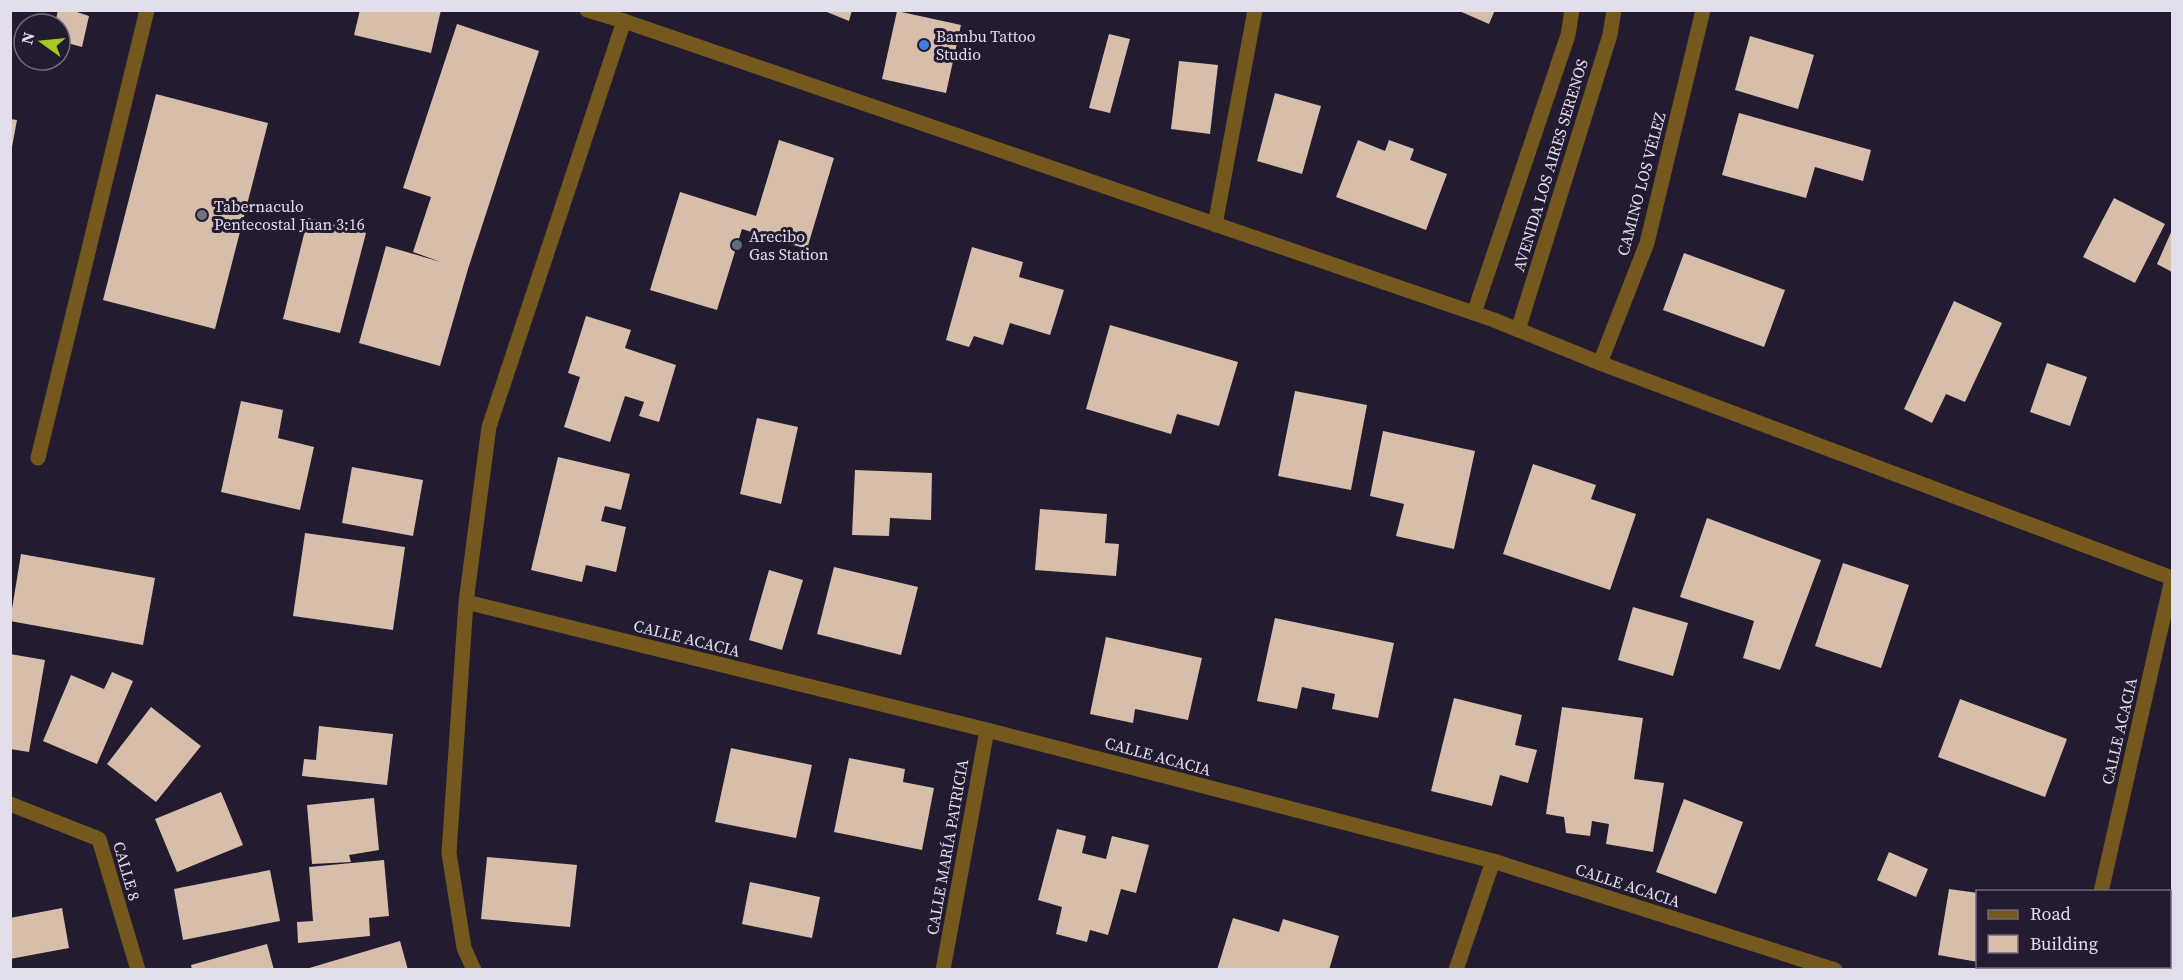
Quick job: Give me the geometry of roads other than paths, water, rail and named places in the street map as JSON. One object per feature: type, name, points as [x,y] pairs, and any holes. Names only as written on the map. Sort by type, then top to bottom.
[{"type":"street","points":[[38,458],[147,10]]},
{"type":"street","points":[[587,10],[1474,313],[1600,363],[2172,579]]},
{"type":"street","points":[[1215,225],[1255,10]]},
{"type":"street","name":"AVENIDA LOS AIRES SERENOS","points":[[1474,313],[1568,35],[1572,10]]},
{"type":"street","name":"AVENIDA LOS AIRES SERENOS","points":[[1518,330],[1610,35],[1614,10]]},
{"type":"street","name":"CAMINO LOS VÉLEZ","points":[[1600,363],[1647,243],[1703,10]]},
{"type":"street","points":[[474,969],[464,948],[449,853],[466,602],[489,427],[624,21]]},
{"type":"street","name":"CALLE ACACIA","points":[[2101,890],[2172,579]]},
{"type":"street","name":"CALLE ACACIA","points":[[466,602],[987,730],[1493,861],[1835,969]]},
{"type":"street","name":"CALLE MARÍA PATRICIA","points":[[943,969],[987,730]]},
{"type":"street","name":"CALLE 8","points":[[10,804],[99,839],[138,969]]},
{"type":"street","points":[[1456,969],[1493,861]]},
{"type":"place","name":"Bambu Tattoo Studio","points":[[924,45]]},
{"type":"place","name":"Tabernaculo Pentecostal Juan 3:16","points":[[202,215]]},
{"type":"place","name":"Arecibo Gas Station","points":[[737,245]]}]
